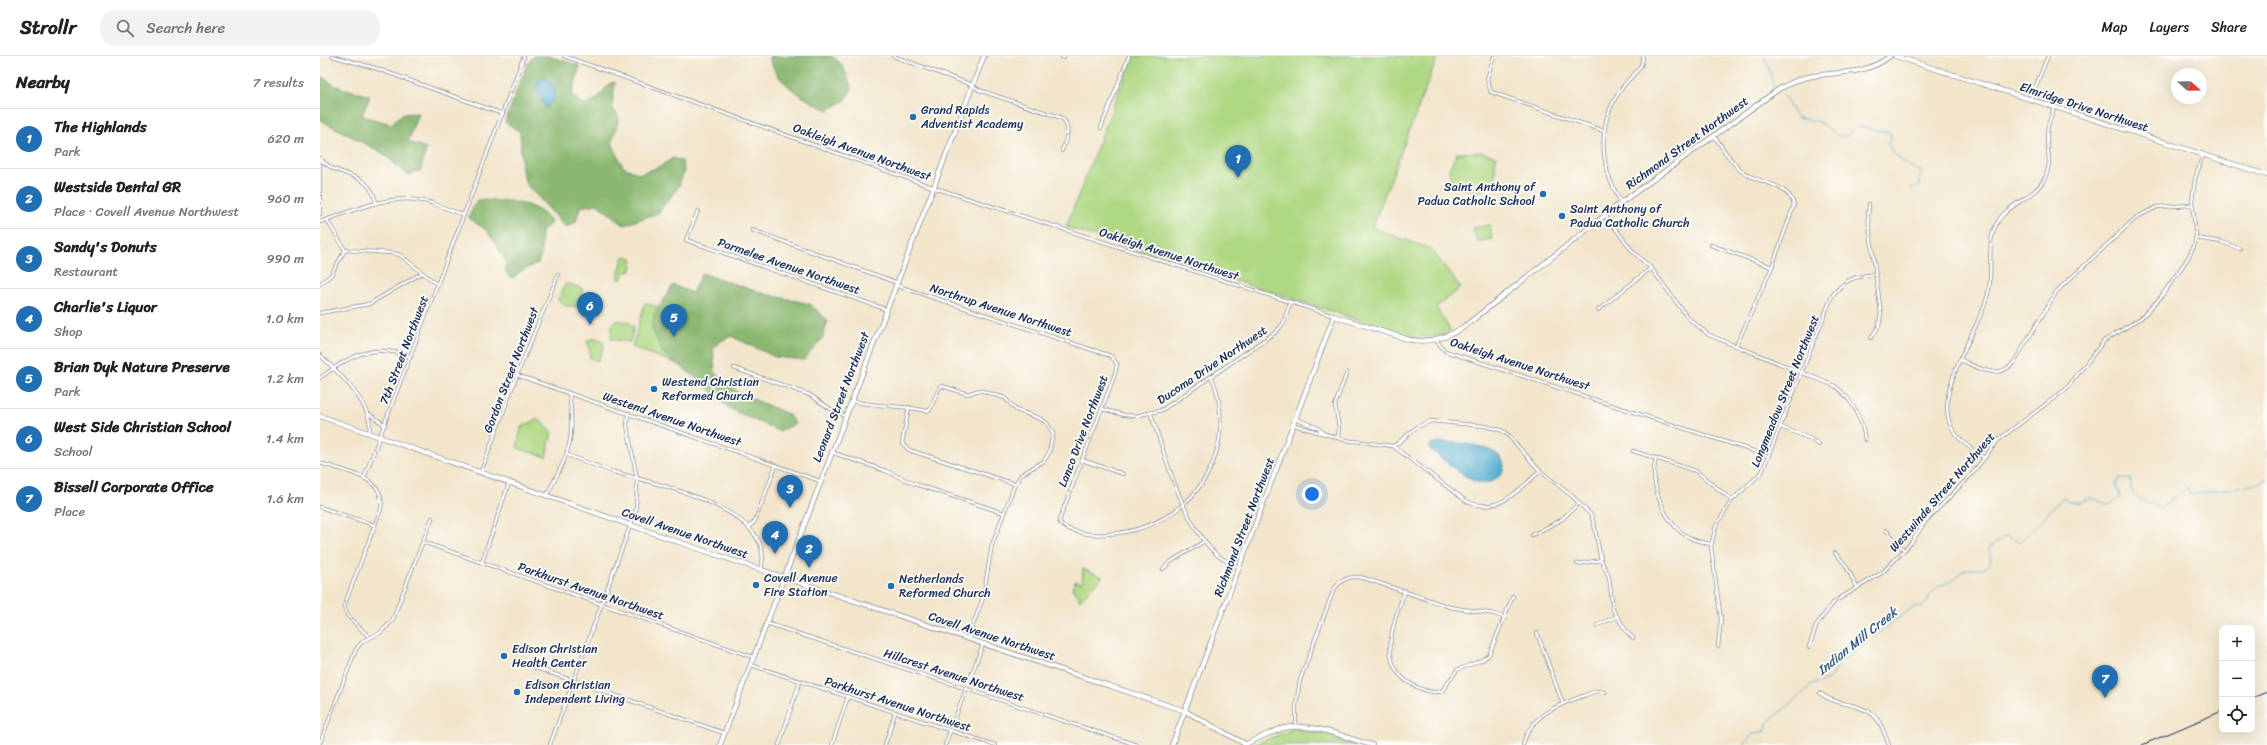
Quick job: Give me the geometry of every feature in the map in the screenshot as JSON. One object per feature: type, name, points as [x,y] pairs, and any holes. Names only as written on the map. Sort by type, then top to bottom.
[{"type":"street","points":[[332,56],[375,68],[503,114]]},
{"type":"street","name":"7th Street Northwest","points":[[364,478],[524,56]]},
{"type":"street","name":"Oakleigh Avenue Northwest","points":[[564,56],[932,187],[1410,340],[1436,340],[1445,351],[1769,456]]},
{"type":"street","points":[[893,56],[972,84],[979,90],[1062,118],[1066,123],[1068,130],[1062,151]]},
{"type":"street","name":"Leonard Street Northwest","points":[[720,745],[850,400],[984,56]]},
{"type":"street","points":[[1101,128],[1129,56]]},
{"type":"street","points":[[1494,56],[1486,80],[1491,92],[1604,131]]},
{"type":"street","points":[[1622,202],[1607,173],[1603,152],[1604,131],[1606,118],[1617,95],[1638,70],[1642,64],[1644,56]]},
{"type":"street","name":"Richmond Street Northwest","points":[[1436,340],[1447,337],[1465,326],[1622,202],[1792,82],[1813,76],[1861,71],[1876,66],[1890,56]]},
{"type":"street","name":"Elmridge Drive Northwest","points":[[1895,56],[2267,175]]},
{"type":"street","points":[[2030,100],[2048,56]]},
{"type":"street","points":[[1984,458],[1959,438],[1951,426],[1947,414],[1949,388],[1988,295],[1992,273],[1990,248],[1993,230],[2006,211],[2040,186],[2049,169],[2050,158],[2047,133],[2054,108]]},
{"type":"street","points":[[1714,136],[1742,172],[1781,188],[1792,199],[1792,213],[1772,267],[1736,346]]},
{"type":"street","name":"Westwinde Street Northwest","points":[[1809,647],[1816,627],[1826,610],[1839,598],[1878,576],[1904,550],[1925,522],[1972,474],[1998,440],[2068,387],[2104,341],[2141,318],[2155,305],[2188,258],[2196,238],[2192,205],[2195,179],[2203,155]]},
{"type":"street","points":[[320,159],[333,168],[360,179],[374,193],[376,202]]},
{"type":"street","points":[[320,159],[320,214]]},
{"type":"street","points":[[320,222],[376,202],[393,200],[431,203],[464,215]]},
{"type":"street","points":[[1869,204],[1868,217],[1881,316],[1876,332],[1871,338]]},
{"type":"street","points":[[1961,360],[1992,372],[2008,368],[2014,362],[2057,291],[2137,217],[2157,207],[2192,205]]},
{"type":"street","name":"Parmelee Avenue Northwest","points":[[698,211],[686,240],[885,309]]},
{"type":"street","points":[[1605,216],[1634,253],[1651,268],[1688,318],[1709,335],[1828,382],[1843,393],[1851,402],[1858,417],[1865,440]]},
{"type":"street","points":[[327,220],[345,250]]},
{"type":"street","name":"Northrup Avenue Northwest","points":[[752,230],[895,284],[1102,352]]},
{"type":"street","points":[[2196,238],[2222,242],[2240,249]]},
{"type":"street","points":[[1711,245],[1772,267]]},
{"type":"street","points":[[345,250],[392,253],[400,255],[438,285]]},
{"type":"street","points":[[320,284],[331,275],[345,250]]},
{"type":"street","points":[[1598,310],[1651,268]]},
{"type":"street","points":[[320,313],[369,304],[422,273]]},
{"type":"street","name":"Longmeadow Street Northwest","points":[[1718,646],[1721,620],[1711,544],[1718,522],[1732,500],[1760,476],[1781,427],[1832,296],[1840,286],[1856,277],[1876,274]]},
{"type":"street","name":"Gordon Street Northwest","points":[[481,473],[517,375],[558,275]]},
{"type":"street","name":"Ducoma Drive Northwest","points":[[1102,409],[1124,415],[1151,414],[1172,405],[1276,332],[1283,324],[1290,302]]},
{"type":"street","name":"Richmond Street Northwest","points":[[1172,745],[1334,316]]},
{"type":"street","points":[[320,378],[349,358],[372,351],[392,351],[411,357]]},
{"type":"street","name":"Lanco Drive Northwest","points":[[1102,352],[1112,356],[1117,369],[1066,500],[1059,521],[1061,525],[1089,535],[1117,533],[1146,526],[1164,518],[1183,506]]},
{"type":"street","points":[[320,354],[350,387],[368,414],[371,425],[368,433]]},
{"type":"street","points":[[734,368],[810,395],[829,408],[845,416]]},
{"type":"street","points":[[1338,438],[1339,427],[1335,405],[1347,372]]},
{"type":"street","name":"Westend Avenue Northwest","points":[[517,375],[820,481]]},
{"type":"street","points":[[1183,506],[1199,488],[1209,471],[1221,436],[1220,406],[1212,377]]},
{"type":"street","points":[[850,400],[870,405],[909,407],[927,411],[930,410],[939,388],[942,386],[968,394],[979,390],[1005,398],[1016,410],[1039,418],[1047,423],[1053,433],[1049,453],[1044,461],[1022,474],[1015,484],[989,554],[983,598],[968,639]]},
{"type":"street","points":[[547,496],[568,455],[573,430],[569,393]]},
{"type":"street","points":[[909,407],[902,443],[909,450],[1015,484]]},
{"type":"street","points":[[550,745],[631,526],[638,498],[637,478],[627,425],[628,413]]},
{"type":"street","points":[[368,414],[385,424]]},
{"type":"street","points":[[1151,414],[1183,506],[1205,541],[1217,555],[1240,568]]},
{"type":"street","name":"Covell Avenue Northwest","points":[[320,416],[631,526],[1185,711],[1244,745]]},
{"type":"street","points":[[1296,419],[1318,428],[1324,433]]},
{"type":"street","points":[[1393,446],[1417,427],[1431,421],[1485,426],[1501,430],[1508,435],[1540,471],[1579,503],[1591,515],[1601,560],[1609,577],[1612,605],[1616,617],[1633,638]]},
{"type":"street","points":[[1294,425],[1316,433],[1324,433],[1338,438],[1393,446],[1466,501],[1475,505],[1488,506],[1502,503],[1514,495],[1540,471]]},
{"type":"street","points":[[1781,427],[1811,439],[1819,445]]},
{"type":"street","points":[[1633,451],[1702,474],[1732,500]]},
{"type":"street","points":[[831,452],[886,471],[915,484],[1004,514]]},
{"type":"street","points":[[568,455],[693,496],[725,511],[749,527],[758,540],[763,551],[761,570]]},
{"type":"street","points":[[1656,458],[1654,480],[1669,518],[1686,536],[1711,544]]},
{"type":"street","points":[[1082,460],[1123,474]]},
{"type":"street","points":[[320,463],[364,478],[374,484],[381,496],[381,509],[344,606],[347,615],[369,638]]},
{"type":"street","points":[[749,527],[755,522],[776,465]]},
{"type":"street","points":[[482,562],[509,483]]},
{"type":"street","points":[[1532,535],[1561,520],[1579,503]]},
{"type":"street","points":[[320,507],[374,526]]},
{"type":"street","points":[[320,743],[359,644],[380,633],[392,621],[432,518]]},
{"type":"street","points":[[1886,530],[1904,550]]},
{"type":"street","points":[[1163,569],[1170,562],[1205,541]]},
{"type":"street","name":"Parkhurst Avenue Northwest","points":[[423,542],[753,657]]},
{"type":"street","points":[[1835,553],[1845,564],[1857,587]]},
{"type":"street","points":[[1577,564],[1601,560]]},
{"type":"street","points":[[1296,726],[1296,705],[1300,680],[1329,600],[1338,584],[1349,577],[1356,576],[1404,590],[1450,607],[1505,618]]},
{"type":"street","points":[[1404,590],[1390,635],[1391,658],[1407,682],[1430,692],[1442,691],[1457,670],[1482,660],[1489,655],[1513,596]]},
{"type":"street","points":[[1597,625],[1616,617]]},
{"type":"street","name":"Hillcrest Avenue Northwest","points":[[766,623],[1137,745]]},
{"type":"street","points":[[1537,633],[1563,704]]},
{"type":"street","points":[[945,745],[952,730],[983,644]]},
{"type":"street","points":[[516,661],[724,733]]},
{"type":"street","name":"Parkhurst Avenue Northwest","points":[[750,664],[995,745]]},
{"type":"street","points":[[779,745],[800,681]]},
{"type":"street","points":[[1523,745],[1534,721],[1541,715],[1563,704],[1597,691],[1605,692]]},
{"type":"street","points":[[1820,693],[1832,700],[1862,707],[1871,712],[1882,726],[1889,745]]},
{"type":"street","points":[[832,745],[848,696]]},
{"type":"street","points":[[884,745],[895,712]]},
{"type":"street","points":[[1244,745],[1274,731],[1296,726],[1314,729],[1372,745]]},
{"type":"green space","points":[[534,56],[548,56],[580,66],[572,95],[582,104],[596,100],[610,83],[615,82],[612,107],[619,118],[612,143],[623,167],[640,174],[661,166],[673,158],[682,161],[684,171],[679,186],[658,213],[624,225],[597,204],[580,207],[576,222],[566,227],[526,184],[522,170],[520,132],[505,122],[527,65]]},
{"type":"green space","points":[[769,56],[832,56],[843,66],[852,88],[846,100],[828,110],[800,95],[784,82],[772,66]]},
{"type":"green space","points":[[1133,56],[1438,56],[1372,228],[1431,249],[1461,288],[1436,307],[1450,330],[1444,335],[1415,338],[1066,227]]},
{"type":"green space","points":[[320,76],[336,86],[370,96],[362,116],[391,124],[402,114],[418,113],[408,142],[426,148],[421,170],[408,175],[381,152],[320,120]]},
{"type":"green space","points":[[1482,152],[1496,156],[1494,185],[1479,192],[1452,187],[1449,169],[1457,153]]},
{"type":"green space","points":[[478,200],[508,201],[527,205],[544,214],[552,222],[542,231],[541,255],[538,263],[519,272],[513,278],[509,277],[506,272],[506,261],[492,238],[486,230],[469,218],[473,207]]},
{"type":"green space","points":[[1490,225],[1492,239],[1477,242],[1473,228]]},
{"type":"green space","points":[[627,256],[633,259],[631,271],[623,273],[622,279],[617,279],[623,258]]},
{"type":"green space","points":[[702,273],[765,294],[810,304],[828,321],[822,339],[804,360],[775,357],[731,336],[721,341],[713,348],[715,373],[739,393],[788,414],[795,424],[779,431],[730,409],[699,380],[663,353],[652,328],[654,315],[673,285],[692,293]]},
{"type":"green space","points":[[566,283],[582,288],[583,296],[577,306],[565,306],[558,300]]},
{"type":"green space","points":[[645,303],[716,326],[699,372],[632,347]]},
{"type":"green space","points":[[616,320],[629,322],[634,327],[630,342],[611,339],[612,326]]},
{"type":"green space","points":[[593,338],[603,342],[604,346],[598,361],[589,357],[590,352],[587,341]]},
{"type":"green space","points":[[538,419],[552,432],[546,457],[517,448],[521,427]]},
{"type":"green space","points":[[1083,569],[1103,577],[1080,600],[1078,598],[1080,597],[1072,589],[1075,581],[1082,583]]},
{"type":"green space","points":[[1293,729],[1325,734],[1358,745],[1253,745]]},
{"type":"water","points":[[547,78],[555,89],[554,99],[546,108],[536,87],[539,79]]},
{"type":"water","points":[[1448,442],[1467,444],[1493,451],[1502,460],[1504,465],[1501,475],[1486,483],[1474,481],[1448,464],[1431,450],[1429,447],[1432,443]]},
{"type":"waterway","points":[[1764,56],[1774,87]]},
{"type":"waterway","points":[[1783,94],[1797,118],[1819,122],[1839,136],[1847,136],[1856,126],[1891,133],[1888,143],[1892,151],[1906,164],[1920,170],[1922,174],[1919,178],[1919,187],[1911,187],[1912,190]]},
{"type":"waterway","name":"Indian Mill Creek","points":[[1744,745],[1753,734],[1765,731],[1768,722],[1806,691],[1811,684],[1825,681],[1833,675],[1839,664],[1884,629],[1915,606],[1922,607],[1928,602],[1932,593],[1938,587],[1955,579],[1964,570],[1982,569],[1988,567],[1991,560],[1989,548],[2005,536],[2021,542],[2063,497],[2073,502],[2084,501],[2091,498],[2110,505],[2120,497],[2116,484],[2120,478],[2131,479],[2132,491],[2135,496],[2161,508],[2188,487],[2191,495],[2258,484],[2267,478]]},
{"type":"railway","points":[[2254,697],[2267,692]]},
{"type":"railway","points":[[2142,745],[2219,712]]},
{"type":"place","name":"Grand Rapids Adventist Academy","points":[[913,117]]},
{"type":"place","name":"The Highlands","points":[[1238,178]]},
{"type":"place","name":"Saint Anthony of Padua Catholic School","points":[[1543,194]]},
{"type":"place","name":"Saint Anthony of Padua Catholic Church","points":[[1562,216]]},
{"type":"place","name":"West Side Christian School","points":[[590,325]]},
{"type":"place","name":"Brian Dyk Nature Preserve","points":[[674,337]]},
{"type":"place","name":"Westend Christian Reformed Church","points":[[654,389]]},
{"type":"place","name":"Sandy's Donuts","points":[[790,508]]},
{"type":"place","name":"Charlie's Liquor","points":[[775,554]]},
{"type":"place","name":"Westside Dental GR","points":[[809,568]]},
{"type":"place","name":"Covell Avenue Fire Station","points":[[756,585]]},
{"type":"place","name":"Netherlands Reformed Church","points":[[891,586]]},
{"type":"place","name":"Edison Christian Health Center","points":[[504,656]]},
{"type":"place","name":"Edison Christian Independent Living","points":[[517,692]]},
{"type":"place","name":"Bissell Corporate Office","points":[[2105,698]]}]
